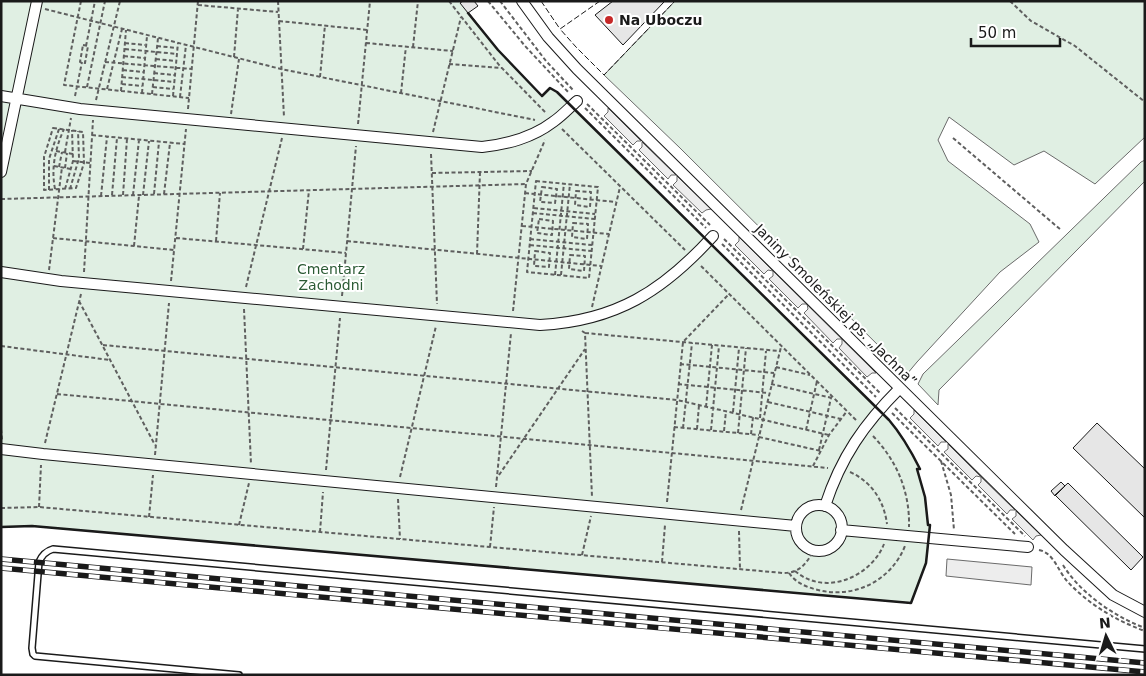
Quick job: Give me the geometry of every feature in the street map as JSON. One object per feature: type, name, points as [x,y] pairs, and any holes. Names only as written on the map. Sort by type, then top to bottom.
[{"type":"street","name":"Janiny Smoleńskiej ps. „Jachna”","points":[[522,1],[548,37],[578,70],[1092,577],[1112,595],[1145,612]]},
{"type":"street","points":[[1,172],[36,4]]},
{"type":"street","points":[[1,96],[51,106],[482,147],[500,145],[524,138],[553,122],[582,102]]},
{"type":"street","points":[[1,272],[84,283],[531,325],[589,319],[644,296],[666,282],[693,258],[715,233]]},
{"type":"street","points":[[825,506],[839,469],[864,428],[900,388]]},
{"type":"street","points":[[1,449],[796,526]]},
{"type":"street","points":[[815,506],[825,506],[837,515],[841,530],[838,540],[833,545],[824,550],[814,550],[801,543],[797,535],[796,526],[799,517],[806,510],[815,506]]},
{"type":"street","points":[[841,530],[1028,547]]},
{"type":"lane","points":[[239,675],[35,656],[32,648],[39,562],[42,555],[48,550],[53,549],[1145,650]]},
{"type":"path","points":[[81,1],[64,85],[189,98]]},
{"type":"path","points":[[86,46],[83,45],[80,62],[85,63],[88,46],[86,46],[95,1]]},
{"type":"path","points":[[87,87],[105,1]]},
{"type":"path","points":[[39,507],[42,454],[84,283],[93,110],[120,1]]},
{"type":"path","points":[[239,525],[251,474],[244,298],[284,129],[278,1]]},
{"type":"path","points":[[320,532],[370,1]]},
{"type":"path","points":[[413,47],[418,1]]},
{"type":"path","points":[[449,1],[503,68],[553,122],[883,447],[898,471],[908,502],[908,536],[900,558],[888,572],[875,582],[859,590],[839,593],[814,589],[799,584],[789,573]]},
{"type":"path","points":[[488,1],[524,46],[886,402],[1026,536]]},
{"type":"path","points":[[500,1],[546,61],[573,90]]},
{"type":"path","points":[[1010,1],[1031,20],[1075,46],[1145,102]]},
{"type":"path","points":[[149,517],[198,3],[279,12]]},
{"type":"path","points":[[36,4],[78,18],[281,69],[553,122]]},
{"type":"path","points":[[234,57],[238,8]]},
{"type":"path","points":[[400,539],[398,488],[438,317],[431,143],[461,16]]},
{"type":"path","points":[[279,21],[368,30]]},
{"type":"path","points":[[320,77],[325,25]]},
{"type":"path","points":[[107,90],[122,29]]},
{"type":"path","points":[[121,91],[126,30]]},
{"type":"path","points":[[142,93],[147,35]]},
{"type":"path","points":[[152,94],[158,38]]},
{"type":"path","points":[[366,42],[453,51]]},
{"type":"path","points":[[125,43],[146,45]]},
{"type":"path","points":[[173,96],[178,43]]},
{"type":"path","points":[[180,97],[186,45]]},
{"type":"path","points":[[157,46],[178,48]]},
{"type":"path","points":[[401,93],[406,46]]},
{"type":"path","points":[[125,49],[177,54]]},
{"type":"path","points":[[124,56],[145,58]]},
{"type":"path","points":[[230,123],[239,58]]},
{"type":"path","points":[[156,59],[176,61]]},
{"type":"path","points":[[105,62],[192,70]]},
{"type":"path","points":[[450,64],[503,68]]},
{"type":"path","points":[[123,70],[144,72]]},
{"type":"path","points":[[154,73],[175,75]]},
{"type":"path","points":[[122,77],[174,82]]},
{"type":"path","points":[[122,84],[142,86]]},
{"type":"path","points":[[153,87],[174,89]]},
{"type":"path","points":[[582,102],[886,402],[940,460],[1015,534]]},
{"type":"path","points":[[53,128],[59,128],[83,132],[84,162],[76,188],[44,190],[44,157],[53,128]]},
{"type":"path","points":[[49,190],[49,158],[59,128]]},
{"type":"path","points":[[55,189],[54,159],[64,129]]},
{"type":"path","points":[[65,189],[72,169],[74,154],[72,130]]},
{"type":"path","points":[[70,189],[78,162],[78,131]]},
{"type":"path","points":[[92,135],[184,144]]},
{"type":"path","points":[[101,196],[107,137]]},
{"type":"path","points":[[112,196],[117,138]]},
{"type":"path","points":[[953,138],[1061,230]]},
{"type":"path","points":[[123,195],[127,139]]},
{"type":"path","points":[[133,195],[139,140]]},
{"type":"path","points":[[143,195],[149,141]]},
{"type":"path","points":[[154,195],[160,142]]},
{"type":"path","points":[[164,194],[170,143]]},
{"type":"path","points":[[56,151],[74,154]]},
{"type":"path","points":[[48,279],[62,167],[62,152]]},
{"type":"path","points":[[62,167],[67,153]]},
{"type":"path","points":[[44,157],[54,159]]},
{"type":"path","points":[[73,161],[90,163]]},
{"type":"path","points":[[54,166],[72,169]]},
{"type":"path","points":[[432,174],[532,170]]},
{"type":"path","points":[[477,254],[480,172]]},
{"type":"path","points":[[536,181],[570,184],[598,187],[589,278],[527,272],[536,181]]},
{"type":"path","points":[[1,199],[526,184]]},
{"type":"path","points":[[555,274],[564,184]]},
{"type":"path","points":[[562,275],[570,184]]},
{"type":"path","points":[[589,319],[620,186]]},
{"type":"path","points":[[542,187],[557,189],[556,196],[555,203],[540,202],[542,187]]},
{"type":"path","points":[[303,249],[309,190]]},
{"type":"path","points":[[576,191],[591,192],[590,200],[590,207],[575,205],[576,191]]},
{"type":"path","points":[[216,241],[220,193]]},
{"type":"path","points":[[525,193],[616,202]]},
{"type":"path","points":[[134,246],[139,195]]},
{"type":"path","points":[[534,208],[595,214]]},
{"type":"path","points":[[533,213],[595,219]]},
{"type":"path","points":[[539,219],[554,220],[553,228],[552,235],[537,233],[539,219]]},
{"type":"path","points":[[573,222],[588,224],[587,232],[587,239],[572,237],[573,222]]},
{"type":"path","points":[[522,226],[609,234]]},
{"type":"path","points":[[53,238],[174,250]]},
{"type":"path","points":[[176,238],[346,253]]},
{"type":"path","points":[[530,239],[592,245]]},
{"type":"path","points":[[347,241],[602,266]]},
{"type":"path","points":[[530,245],[592,251]]},
{"type":"path","points":[[535,251],[550,253],[549,260],[549,267],[534,266],[535,251]]},
{"type":"path","points":[[570,255],[585,256],[584,264],[584,271],[569,269],[570,255]]},
{"type":"path","points":[[662,562],[682,342],[729,294]]},
{"type":"path","points":[[79,301],[156,446]]},
{"type":"path","points":[[572,322],[576,328],[585,333],[779,352]]},
{"type":"path","points":[[582,555],[593,506],[585,333]]},
{"type":"path","points":[[683,428],[692,343]]},
{"type":"path","points":[[102,345],[677,400],[829,435]]},
{"type":"path","points":[[706,407],[712,345]]},
{"type":"path","points":[[761,419],[781,345]]},
{"type":"path","points":[[1,346],[110,360]]},
{"type":"path","points":[[710,430],[719,346]]},
{"type":"path","points":[[497,477],[586,348]]},
{"type":"path","points":[[733,412],[739,348]]},
{"type":"path","points":[[738,433],[746,348]]},
{"type":"path","points":[[740,569],[738,520],[759,436],[766,350]]},
{"type":"path","points":[[680,364],[774,373]]},
{"type":"path","points":[[776,367],[812,376]]},
{"type":"path","points":[[806,430],[817,381]]},
{"type":"path","points":[[678,384],[769,393]]},
{"type":"path","points":[[771,384],[834,398]]},
{"type":"path","points":[[57,394],[813,466],[839,469],[866,481],[874,489],[885,513],[887,534],[881,550],[872,564],[862,572],[844,581],[832,583],[819,582],[803,577],[795,571]]},
{"type":"path","points":[[820,451],[831,398]]},
{"type":"path","points":[[767,402],[841,419]]},
{"type":"path","points":[[697,429],[699,405]]},
{"type":"path","points":[[724,431],[726,411]]},
{"type":"path","points":[[813,466],[829,435],[847,411]]},
{"type":"path","points":[[752,434],[753,417]]},
{"type":"path","points":[[674,427],[752,434],[820,451]]},
{"type":"path","points":[[940,460],[951,495],[954,516],[954,540]]},
{"type":"path","points":[[1,508],[39,507],[789,573],[802,568],[814,550]]},
{"type":"path","points":[[1028,547],[1044,551],[1057,564],[1065,579],[1086,599],[1122,621],[1145,629]]},
{"type":"path","points":[[1061,561],[1069,575],[1104,607],[1145,629]]},
{"type":"green space","name":"Cmentarz Zachodni","points":[[1,1],[463,1],[461,3],[498,50],[542,96],[550,88],[557,92],[898,431],[920,469],[917,469],[925,497],[928,525],[930,525],[926,563],[911,603],[32,526],[1,527]]},
{"type":"green space","points":[[675,1],[1145,1],[1145,137],[1095,184],[1044,151],[1014,165],[949,117],[938,140],[948,161],[1030,224],[1039,242],[1000,272],[907,374],[604,75]]},
{"type":"green space","points":[[1145,160],[1145,181],[939,390],[938,405],[918,384],[923,374]]},
{"type":"shaded area","points":[[608,108],[641,141],[637,141],[633,145],[604,116],[608,112]]},
{"type":"shaded area","points":[[642,142],[676,175],[671,175],[668,179],[639,150],[642,147]]},
{"type":"shaded area","points":[[677,176],[711,209],[702,213],[673,185],[677,181]]},
{"type":"shaded area","points":[[739,237],[773,271],[768,270],[764,274],[735,245],[739,241]]},
{"type":"shaded area","points":[[773,271],[806,304],[802,304],[798,308],[769,279],[773,276]]},
{"type":"shaded area","points":[[807,305],[842,339],[837,339],[833,343],[804,313],[808,309]]},
{"type":"shaded area","points":[[842,339],[876,373],[872,373],[867,377],[839,348],[842,344]]},
{"type":"shaded area","points":[[914,410],[946,442],[941,442],[938,446],[910,418],[914,414]]},
{"type":"shaded area","points":[[948,444],[981,477],[976,476],[972,480],[944,452],[948,449]]},
{"type":"shaded area","points":[[981,477],[1015,510],[1010,510],[1007,514],[978,485],[981,482]]},
{"type":"shaded area","points":[[1016,511],[1041,535],[1036,536],[1033,540],[1012,519],[1016,516]]},
{"type":"shaded area","points":[[947,559],[1032,567],[1031,585],[946,576]]},
{"type":"building","points":[[463,1],[474,1],[478,6],[468,13],[460,3]]},
{"type":"building","points":[[613,1],[664,2],[623,45],[595,15]]},
{"type":"building","points":[[1097,423],[1145,469],[1145,518],[1073,448]]},
{"type":"building","points":[[1061,482],[1065,486],[1055,496],[1051,491]]},
{"type":"building","points":[[1068,483],[1143,557],[1131,570],[1055,495]]},
{"type":"railway","points":[[1,559],[1145,663]]},
{"type":"railway","points":[[1,568],[1145,672]]},
{"type":"fence","points":[[541,1],[560,29]]},
{"type":"fence","points":[[600,1],[560,29],[604,75],[675,1]]},
{"type":"wall","points":[[1,527],[32,526],[911,603],[926,563],[930,525],[928,525],[925,497],[917,469],[920,469],[898,431],[557,92],[550,88],[542,96],[498,50],[468,13]]},
{"type":"place","name":"Na Uboczu","points":[[609,20]]}]
